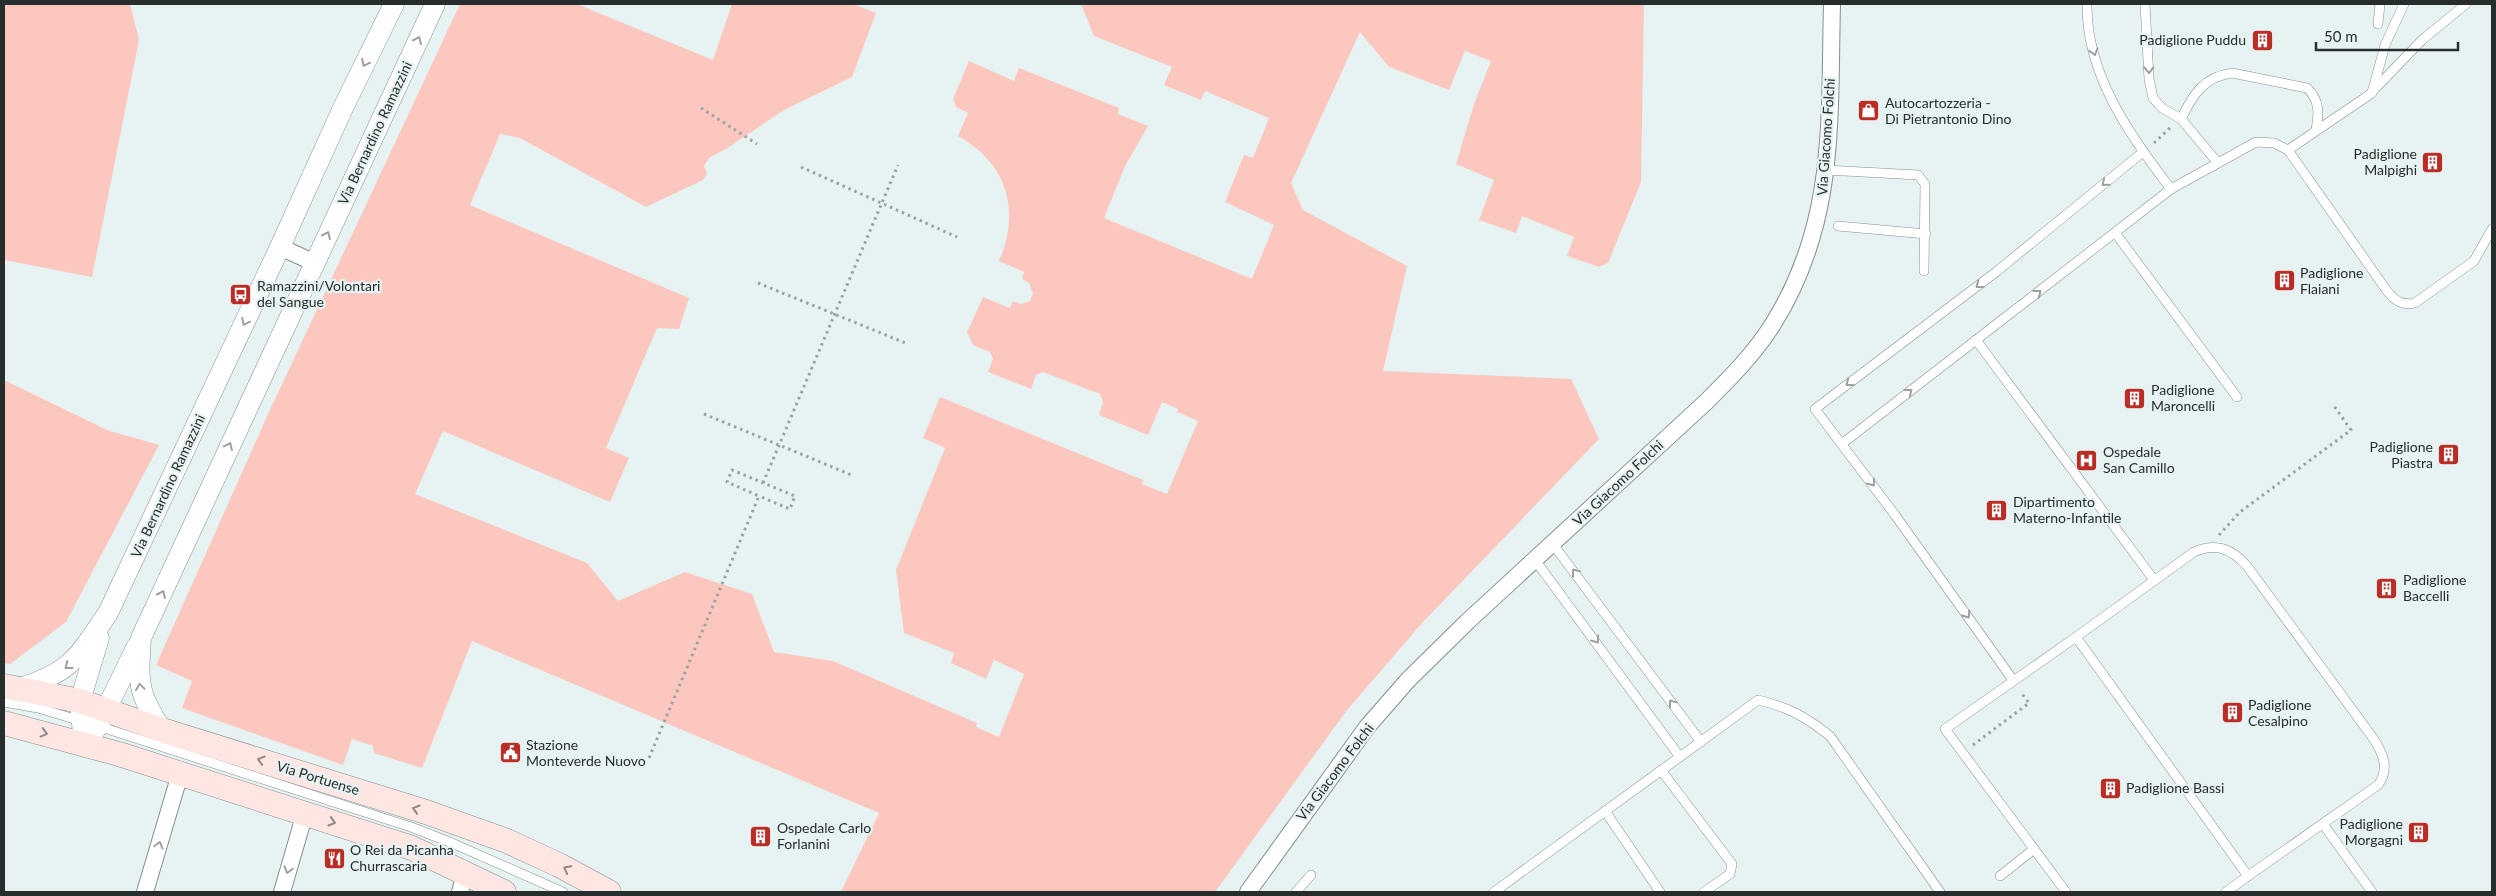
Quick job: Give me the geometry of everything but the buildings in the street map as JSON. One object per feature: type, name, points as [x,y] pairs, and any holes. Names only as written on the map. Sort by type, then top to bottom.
[{"type":"main road","name":"Via Portuense","points":[[7,692],[92,715],[162,730],[426,812],[507,842],[559,865],[609,892]]},
{"type":"main road","points":[[4,724],[84,745],[180,774],[412,848],[462,883],[504,892]]},
{"type":"street","name":"Via Bernardino Ramazzini","points":[[7,692],[54,675],[70,665],[108,613],[280,248],[343,108],[394,4]]},
{"type":"street","name":"Via Bernardino Ramazzini","points":[[162,730],[142,696],[139,671],[142,638],[435,4]]},
{"type":"street","name":"Via Giacomo Folchi","points":[[1248,892],[1333,772],[1395,694],[1440,647],[1731,378],[1768,332],[1792,290],[1811,246],[1823,196],[1826,170],[1832,4]]},
{"type":"street","points":[[280,248],[315,263]]},
{"type":"street","points":[[92,715],[88,671],[108,613]]},
{"type":"street","points":[[84,745],[92,715],[142,638]]},
{"type":"street","points":[[145,892],[180,774]]},
{"type":"street","points":[[282,892],[304,814]]},
{"type":"lane","points":[[2088,4],[2090,36],[2109,94],[2120,117],[2171,189]]},
{"type":"lane","points":[[2145,4],[2149,79],[2153,98],[2162,108],[2181,118],[2218,163]]},
{"type":"lane","points":[[2378,24],[2380,4]]},
{"type":"lane","points":[[2372,94],[2385,45],[2404,4]]},
{"type":"lane","points":[[2288,150],[2372,94],[2422,40],[2466,4]]},
{"type":"lane","points":[[2181,118],[2200,86],[2220,74],[2232,73],[2307,88],[2312,93],[2318,106],[2316,130]]},
{"type":"lane","points":[[1843,443],[2116,234],[2171,189],[2256,142],[2274,142],[2288,150],[2387,291],[2397,301],[2408,304],[2415,303],[2474,261],[2492,229]]},
{"type":"lane","points":[[2013,680],[1843,443],[1815,409],[1996,272],[2143,152]]},
{"type":"lane","points":[[1826,170],[1918,175],[1925,184],[1926,234],[1924,271]]},
{"type":"lane","points":[[1838,226],[1926,234]]},
{"type":"lane","points":[[2116,234],[2237,397]]},
{"type":"lane","points":[[1976,340],[2154,580]]},
{"type":"lane","points":[[1552,544],[1701,742]]},
{"type":"lane","points":[[2066,892],[1945,728],[2188,556],[2209,547],[2217,547],[2234,553],[2247,566],[2373,738],[2382,754],[2384,775],[2378,785],[2226,892]]},
{"type":"lane","points":[[1535,560],[1680,757]]},
{"type":"lane","points":[[2076,637],[2248,876]]},
{"type":"lane","points":[[1494,892],[1758,700],[1777,705],[1806,717],[1830,736],[1940,892]]},
{"type":"lane","name":"Via Portuense","points":[[92,715],[412,827],[472,851],[563,892]]},
{"type":"lane","points":[[1661,770],[1732,864],[1730,874],[1704,892]]},
{"type":"lane","points":[[1604,811],[1660,892]]},
{"type":"lane","points":[[2323,824],[2372,892]]},
{"type":"lane","points":[[2000,876],[2034,849]]},
{"type":"lane","points":[[1296,892],[1311,875]]},
{"type":"lane","name":"Via Portuense","points":[[549,887],[557,892]]},
{"type":"path","points":[[701,108],[757,144]]},
{"type":"path","points":[[2143,152],[2181,118]]},
{"type":"path","points":[[762,483],[898,165]]},
{"type":"path","points":[[801,167],[957,237]]},
{"type":"path","points":[[758,283],[908,344]]},
{"type":"path","points":[[2209,547],[2240,512],[2351,430],[2334,406]]},
{"type":"path","points":[[704,414],[854,476]]},
{"type":"path","points":[[732,470],[795,496],[790,509],[759,496],[727,482],[732,470]]},
{"type":"path","points":[[649,758],[759,496]]},
{"type":"path","points":[[1962,753],[2029,703],[2013,680]]},
{"type":"shaded area","points":[[4,4],[130,4],[139,40],[92,277],[4,260]]},
{"type":"shaded area","points":[[460,4],[577,4],[713,60],[732,4],[853,4],[876,13],[852,77],[784,110],[726,149],[709,158],[704,166],[707,174],[703,180],[646,207],[520,138],[500,134],[470,205],[689,298],[679,329],[657,328],[606,448],[629,458],[610,502],[443,431],[415,494],[587,563],[618,601],[685,572],[752,594],[774,652],[833,661],[977,723],[976,727],[999,737],[1024,674],[994,660],[986,679],[951,663],[954,653],[904,633],[896,570],[945,448],[923,438],[940,397],[1143,480],[1142,484],[1167,494],[1198,421],[1177,412],[1178,409],[1162,402],[1148,435],[1099,415],[1103,402],[1100,394],[1043,372],[1036,375],[1031,389],[988,372],[993,359],[990,352],[973,345],[967,332],[983,297],[1010,308],[1013,301],[1021,304],[1030,301],[1033,293],[1029,283],[1022,279],[1024,272],[999,261],[1006,242],[1009,206],[998,174],[975,147],[958,136],[968,113],[956,107],[953,99],[969,61],[1014,81],[1019,68],[1119,108],[1118,114],[1148,126],[1125,166],[1104,218],[1252,279],[1274,225],[1225,202],[1244,155],[1253,158],[1269,118],[1205,91],[1201,100],[1164,85],[1172,67],[1094,36],[1081,4],[1644,4],[1641,182],[1608,263],[1599,267],[1567,256],[1574,237],[1522,216],[1516,233],[1479,220],[1494,180],[1456,164],[1474,104],[1491,61],[1465,51],[1449,90],[1389,67],[1360,32],[1291,183],[1303,210],[1407,266],[1383,371],[1571,379],[1599,439],[1423,622],[1347,710],[1215,892],[841,892],[879,813],[472,641],[422,768],[374,753],[373,746],[352,739],[343,765],[182,708],[192,681],[156,665],[269,412]]},
{"type":"shaded area","points":[[4,380],[107,430],[159,445],[66,622],[10,664],[4,663]]},
{"type":"place","name":"Padiglione Puddu","points":[[2262,40]]},
{"type":"place","name":"Autocartozzeria - Di Pietrantonio Dino","points":[[1869,111]]},
{"type":"place","name":"Padiglione Malpighi","points":[[2433,162]]},
{"type":"place","name":"Padiglione Flaiani","points":[[2284,281]]},
{"type":"place","name":"Ramazzini/Volontari del Sangue","points":[[241,294]]},
{"type":"place","name":"Padiglione Maroncelli","points":[[2135,398]]},
{"type":"place","name":"Padiglione Piastra","points":[[2449,455]]},
{"type":"place","name":"Ospedale San Camillo","points":[[2087,460]]},
{"type":"place","name":"Dipartimento Materno-Infantile","points":[[1997,510]]},
{"type":"place","name":"Padiglione Baccelli","points":[[2387,588]]},
{"type":"place","name":"Padiglione Cesalpino","points":[[2232,713]]},
{"type":"place","name":"Stazione Monteverde Nuovo","points":[[510,753]]},
{"type":"place","name":"Padiglione Bassi","points":[[2110,788]]},
{"type":"place","name":"Padiglione Morgagni","points":[[2419,832]]},
{"type":"place","name":"Ospedale Carlo Forlanini","points":[[761,836]]},
{"type":"place","name":"O Rei da Picanha Churrascaria","points":[[334,858]]}]
